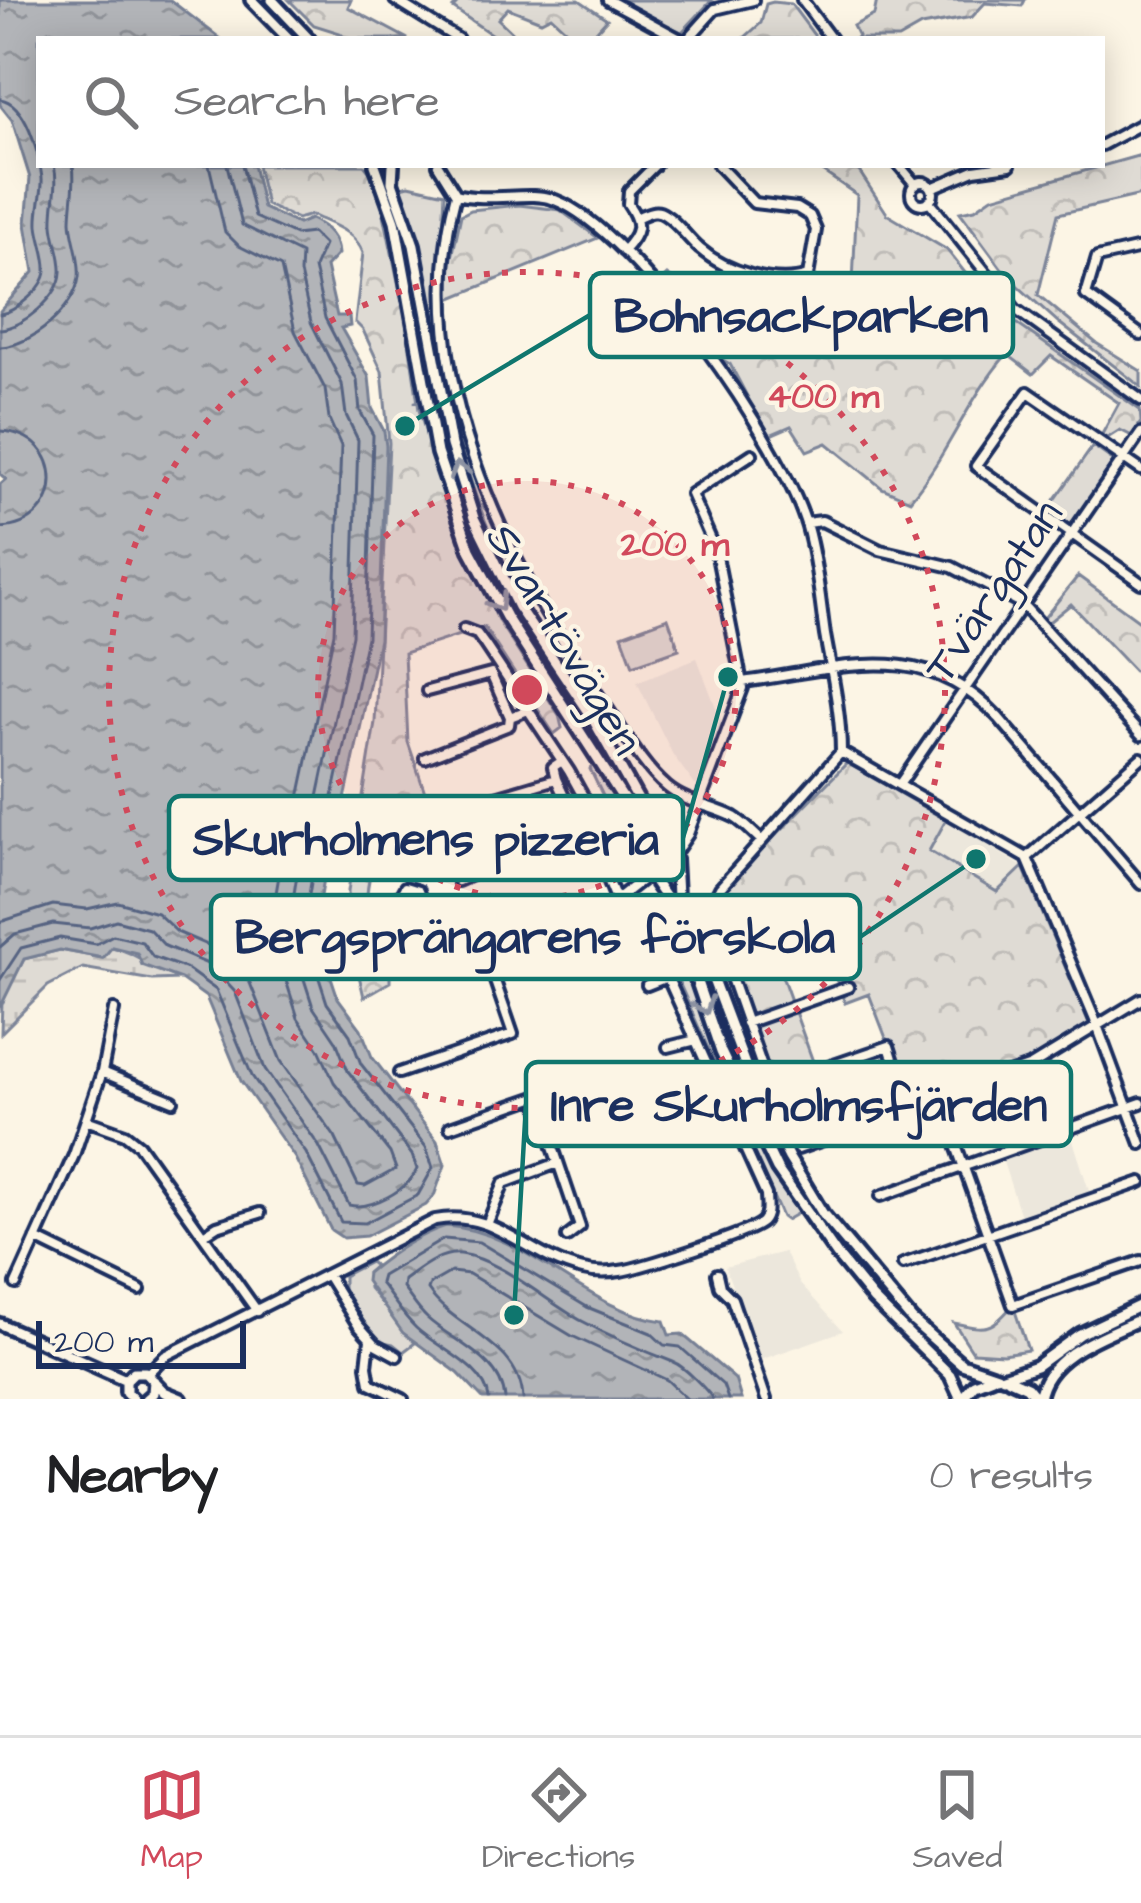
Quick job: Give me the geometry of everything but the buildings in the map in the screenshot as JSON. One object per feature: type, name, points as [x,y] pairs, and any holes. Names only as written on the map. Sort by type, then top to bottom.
[{"type":"main road","points":[[251,0],[286,36]]},
{"type":"main road","points":[[272,0],[306,36]]},
{"type":"main road","name":"Svartövägen","points":[[377,168],[413,245],[452,445],[474,518],[518,607],[607,740],[671,854]]},
{"type":"main road","name":"Svartövägen","points":[[388,183],[392,168]]},
{"type":"main road","name":"Svartövägen","points":[[393,197],[437,454],[470,550],[506,616],[642,826],[647,859]]},
{"type":"main road","points":[[1141,1305],[1080,1334],[1036,1366],[1000,1377],[974,1384],[961,1399],[950,1375],[873,1299],[797,1200],[741,1099],[706,1014],[671,906],[650,876],[647,859],[657,851],[671,854],[677,896],[734,1041],[769,1122],[808,1191],[851,1252],[912,1320],[962,1364],[1000,1377],[1027,1387],[1038,1399],[1046,1377],[1060,1362],[1141,1319]]},
{"type":"main road","points":[[650,876],[667,880],[676,869]]},
{"type":"main road","points":[[0,1324],[126,1380]]},
{"type":"main road","points":[[132,1399],[126,1392],[126,1380],[134,1372],[151,1377],[164,1392],[181,1399]]},
{"type":"main road","points":[[146,1399],[153,1393],[151,1377]]},
{"type":"street","points":[[395,0],[453,36]]},
{"type":"street","points":[[608,0],[678,36]]},
{"type":"street","points":[[687,36],[716,9],[753,0]]},
{"type":"street","points":[[802,0],[829,36]]},
{"type":"street","points":[[1105,143],[1141,124]]},
{"type":"street","points":[[440,168],[456,194],[443,296],[462,413],[485,489],[519,568],[562,643],[656,776],[682,797],[736,818],[762,841]]},
{"type":"street","points":[[623,251],[638,234],[638,217],[627,196],[652,168]]},
{"type":"street","points":[[638,217],[654,211],[665,214],[699,248],[728,268],[786,278],[808,276],[816,230],[810,216],[791,207],[754,203],[721,168]]},
{"type":"street","points":[[902,168],[915,184]]},
{"type":"street","points":[[932,188],[988,168]]},
{"type":"street","points":[[929,201],[913,200],[911,190],[924,182],[932,188]]},
{"type":"street","points":[[929,201],[932,188]]},
{"type":"street","points":[[456,194],[492,200],[533,196],[555,200],[584,217],[623,251],[724,376],[783,474],[806,523],[841,752],[762,841],[710,905],[708,915],[769,1088],[798,1149],[1031,1066],[1141,999]]},
{"type":"street","points":[[929,201],[1015,309],[1141,400]]},
{"type":"street","points":[[1141,248],[1097,258],[1086,295],[1141,335]]},
{"type":"street","points":[[1141,470],[1028,392],[976,466],[1141,583]]},
{"type":"street","name":"Tvärgatan","points":[[898,785],[1141,434]]},
{"type":"street","points":[[671,854],[683,845],[700,804],[740,700],[742,682],[716,551],[691,494],[701,483],[752,454]]},
{"type":"street","points":[[806,523],[822,521],[871,547],[944,564],[1022,604],[1141,735]]},
{"type":"street","points":[[151,1377],[165,1356],[435,1220],[466,1217],[488,1222],[568,1266],[599,1273],[629,1270],[762,1222],[767,1212],[766,1195],[668,976],[625,921],[609,882],[608,844],[594,816],[477,634],[464,629]]},
{"type":"street","points":[[742,682],[896,663],[936,672],[966,687],[999,718],[1141,884]]},
{"type":"street","points":[[425,758],[482,738],[508,725],[510,717],[490,674],[427,692]]},
{"type":"street","points":[[495,682],[506,677]]},
{"type":"street","points":[[510,717],[528,710]]},
{"type":"street","points":[[841,752],[1027,858],[1098,1026],[1141,1144]]},
{"type":"street","points":[[1027,858],[1141,758]]},
{"type":"street","points":[[458,881],[578,828],[556,779],[554,767],[562,760]]},
{"type":"street","points":[[436,822],[490,798],[556,779]]},
{"type":"street","points":[[576,823],[594,816]]},
{"type":"street","points":[[434,933],[412,939],[403,935],[399,898],[405,887],[418,891],[446,959],[617,900],[650,876]]},
{"type":"street","points":[[724,958],[764,945]]},
{"type":"street","points":[[400,1073],[513,1034],[484,949]]},
{"type":"street","points":[[646,986],[668,976]]},
{"type":"street","points":[[746,1023],[848,987]]},
{"type":"street","points":[[16,1284],[86,1120],[102,1072],[114,1010]]},
{"type":"street","points":[[668,1047],[696,1040]]},
{"type":"street","points":[[769,1088],[889,1046],[909,1109]]},
{"type":"street","points":[[102,1072],[173,1101]]},
{"type":"street","points":[[450,1127],[536,1096],[580,1227],[567,1237]]},
{"type":"street","points":[[939,1098],[1013,1305],[1141,1261]]},
{"type":"street","points":[[706,1112],[724,1103]]},
{"type":"street","points":[[881,1196],[1141,1103]]},
{"type":"street","points":[[86,1120],[131,1137],[257,1311]]},
{"type":"street","points":[[488,1222],[504,1183],[559,1162]]},
{"type":"street","points":[[903,1264],[1141,1182]]},
{"type":"street","points":[[203,1234],[260,1213]]},
{"type":"street","points":[[36,1239],[140,1290]]},
{"type":"street","points":[[717,1274],[720,1287],[732,1299],[766,1399]]},
{"type":"street","points":[[327,1275],[370,1338],[397,1356]]},
{"type":"street","points":[[370,1338],[370,1383],[403,1399]]},
{"type":"shaded area","points":[[697,658],[723,726],[702,784],[695,785],[673,755],[637,682]]},
{"type":"shaded area","points":[[946,820],[1023,867],[998,892],[929,851]]},
{"type":"shaded area","points":[[1070,1131],[1092,1200],[1024,1225],[1001,1156]]},
{"type":"shaded area","points":[[784,1252],[800,1284],[843,1331],[760,1360],[725,1267]]},
{"type":"green space","points":[[289,0],[351,0],[348,7],[402,36],[343,36],[314,25]]},
{"type":"green space","points":[[461,0],[579,0],[607,19],[596,31],[600,36],[573,36],[551,16],[541,21],[508,8],[498,19],[516,36],[494,36],[453,8]]},
{"type":"green space","points":[[622,0],[712,0],[682,32],[631,9]]},
{"type":"green space","points":[[877,0],[1025,0],[1022,6],[985,3],[972,17],[921,26],[903,36],[858,36],[853,26],[874,15]]},
{"type":"green space","points":[[766,4],[791,4],[815,36],[746,36],[761,23]]},
{"type":"green space","points":[[1141,155],[1141,195],[1058,214],[1038,295],[1096,343],[1141,371],[1141,387],[1008,277],[960,212],[975,209],[992,197]]},
{"type":"green space","points":[[258,168],[366,168],[377,181],[419,410],[452,521],[499,622],[559,715],[562,728],[554,734],[484,627],[404,653],[408,742],[441,840],[373,861],[366,902],[369,942],[375,970],[390,971],[390,982],[364,997],[349,932],[348,891],[375,722],[389,443],[382,371],[355,322],[363,253],[359,245],[342,229],[311,215],[297,219],[266,205]]},
{"type":"green space","points":[[817,168],[857,168],[888,215],[947,250],[981,293],[1010,319],[1140,410],[1141,422],[1132,436],[1120,430],[1106,439],[1101,436],[1119,403],[1051,356],[1033,374],[1007,354],[910,500],[882,488],[827,443],[807,451],[791,426],[768,436],[730,364],[716,356],[655,286],[667,275],[721,307],[750,315],[782,315],[783,288],[808,277],[811,302],[852,305],[857,195]]},
{"type":"green space","points":[[409,185],[445,193],[439,303],[449,368],[484,508],[513,567],[508,573],[457,435],[424,272],[398,188]]},
{"type":"green space","points":[[519,205],[560,210],[598,238],[450,299],[450,267],[461,215]]},
{"type":"green space","points":[[1093,446],[1114,461],[1070,526],[1048,510]]},
{"type":"green space","points":[[1078,576],[1141,622],[1141,678],[1071,604],[1044,626],[1040,623]]},
{"type":"green space","points":[[668,618],[679,649],[633,665],[622,635]]},
{"type":"green space","points":[[594,762],[640,837],[639,868],[629,884],[603,820],[604,798],[590,769]]},
{"type":"green space","points":[[847,763],[946,820],[929,851],[997,892],[1023,867],[1091,1028],[1030,1060],[911,1103],[869,994],[845,1003],[828,958],[782,976],[828,1103],[818,1122],[820,1132],[798,1148],[712,911],[728,884]]},
{"type":"green space","points":[[662,897],[738,1102],[800,1212],[786,1220],[674,971],[643,929],[640,900]]},
{"type":"green space","points":[[112,947],[181,979],[152,980],[83,968],[48,986],[1,1033],[2,1001],[24,959],[60,950],[102,958]]},
{"type":"green space","points":[[370,1262],[375,1266],[367,1273],[369,1288],[415,1343],[403,1352],[378,1341],[343,1293],[343,1276]]},
{"type":"green space","points":[[1013,1305],[1028,1350],[973,1352],[954,1323],[987,1326]]},
{"type":"water","points":[[0,0],[170,0],[217,36],[36,36],[36,168],[254,168],[263,208],[298,224],[310,219],[316,222],[330,232],[337,248],[338,254],[326,267],[337,316],[349,316],[350,326],[341,328],[369,377],[372,408],[386,446],[379,639],[326,866],[320,944],[338,998],[361,1029],[372,1057],[437,1141],[445,1165],[426,1205],[366,1236],[343,1238],[331,1230],[295,1158],[241,1081],[206,997],[181,979],[142,965],[137,953],[112,947],[103,958],[60,950],[24,959],[0,1008],[0,484],[6,479],[0,474],[0,311],[34,272],[26,224],[30,178],[12,120],[0,105]]},
{"type":"water","points":[[446,1226],[504,1242],[609,1303],[664,1321],[669,1335],[682,1334],[735,1379],[741,1399],[483,1399],[458,1373],[403,1333],[366,1281],[367,1273],[394,1252]]},
{"type":"place","name":"Bohnsackparken","points":[[405,426]]},
{"type":"place","name":"Skurholmens pizzeria","points":[[728,677]]},
{"type":"place","name":"Bergsprängarens förskola","points":[[976,859]]},
{"type":"place","name":"Inre Skurholmsfjärden","points":[[514,1315]]}]
